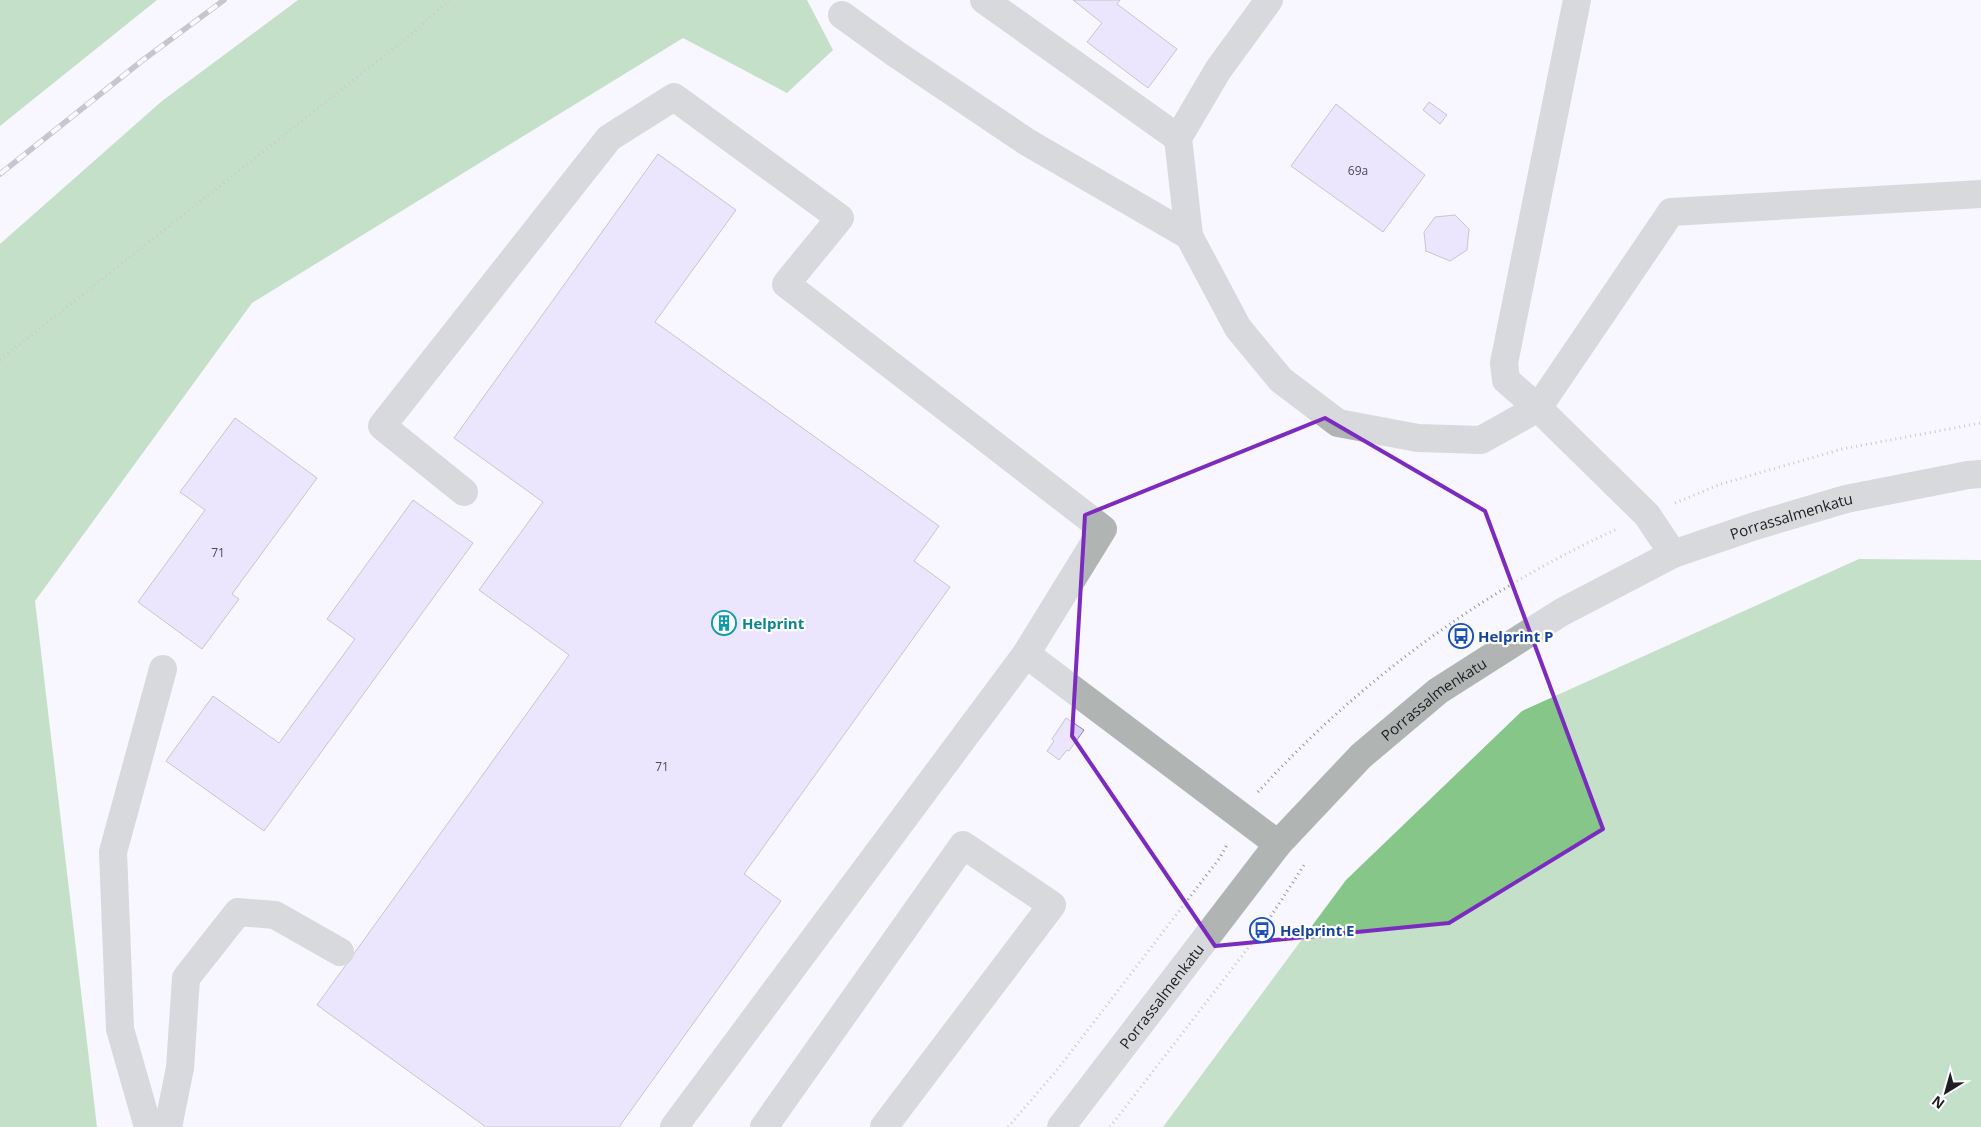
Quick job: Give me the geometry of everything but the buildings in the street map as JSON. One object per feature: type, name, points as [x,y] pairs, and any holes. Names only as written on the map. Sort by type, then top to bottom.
[{"type":"street","points":[[984,0],[1178,138]]},
{"type":"street","points":[[1577,0],[1504,363],[1506,380],[1538,408],[1647,515],[1673,554]]},
{"type":"street","points":[[1266,1],[1218,70],[1178,138],[1190,236],[1238,328],[1281,380],[1338,423],[1418,438],[1481,440],[1538,408],[1671,212],[1981,194]]},
{"type":"street","points":[[842,15],[896,54],[1027,142],[1190,236]]},
{"type":"street","points":[[464,492],[382,426],[609,138],[674,97],[840,218],[786,284],[1103,529],[1026,654],[674,1127]]},
{"type":"street","name":"Porrassalmenkatu","points":[[1061,1127],[1278,844],[1362,756],[1438,691],[1562,612],[1673,554],[1755,526],[1846,499],[1981,474]]},
{"type":"street","points":[[1026,654],[1278,844]]},
{"type":"street","points":[[148,1127],[120,1029],[113,852],[163,669]]},
{"type":"street","points":[[764,1127],[963,845],[1052,905],[884,1127]]},
{"type":"street","points":[[168,1127],[180,1068],[186,978],[238,912],[275,915],[340,952]]},
{"type":"path","points":[[0,360],[408,37],[449,0]]},
{"type":"path","points":[[1110,1127],[1262,930],[1310,856]]},
{"type":"highlighted area","points":[[1325,418],[1485,511],[1603,829],[1449,923],[1215,946],[1072,736],[1085,515]]},
{"type":"green space","points":[[0,0],[157,0],[0,126]]},
{"type":"green space","points":[[298,0],[807,0],[833,50],[787,93],[683,38],[252,303],[35,601],[97,1127],[0,1127],[0,244],[162,101]]},
{"type":"green space","points":[[1859,559],[1981,560],[1981,1127],[1163,1127],[1346,880],[1522,711]]},
{"type":"railway","points":[[0,174],[143,60],[224,0]]},
{"type":"place","name":"Helprint","points":[[724,623]]},
{"type":"place","name":"Helprint P","points":[[1461,636]]},
{"type":"place","name":"Helprint E","points":[[1262,930]]}]
